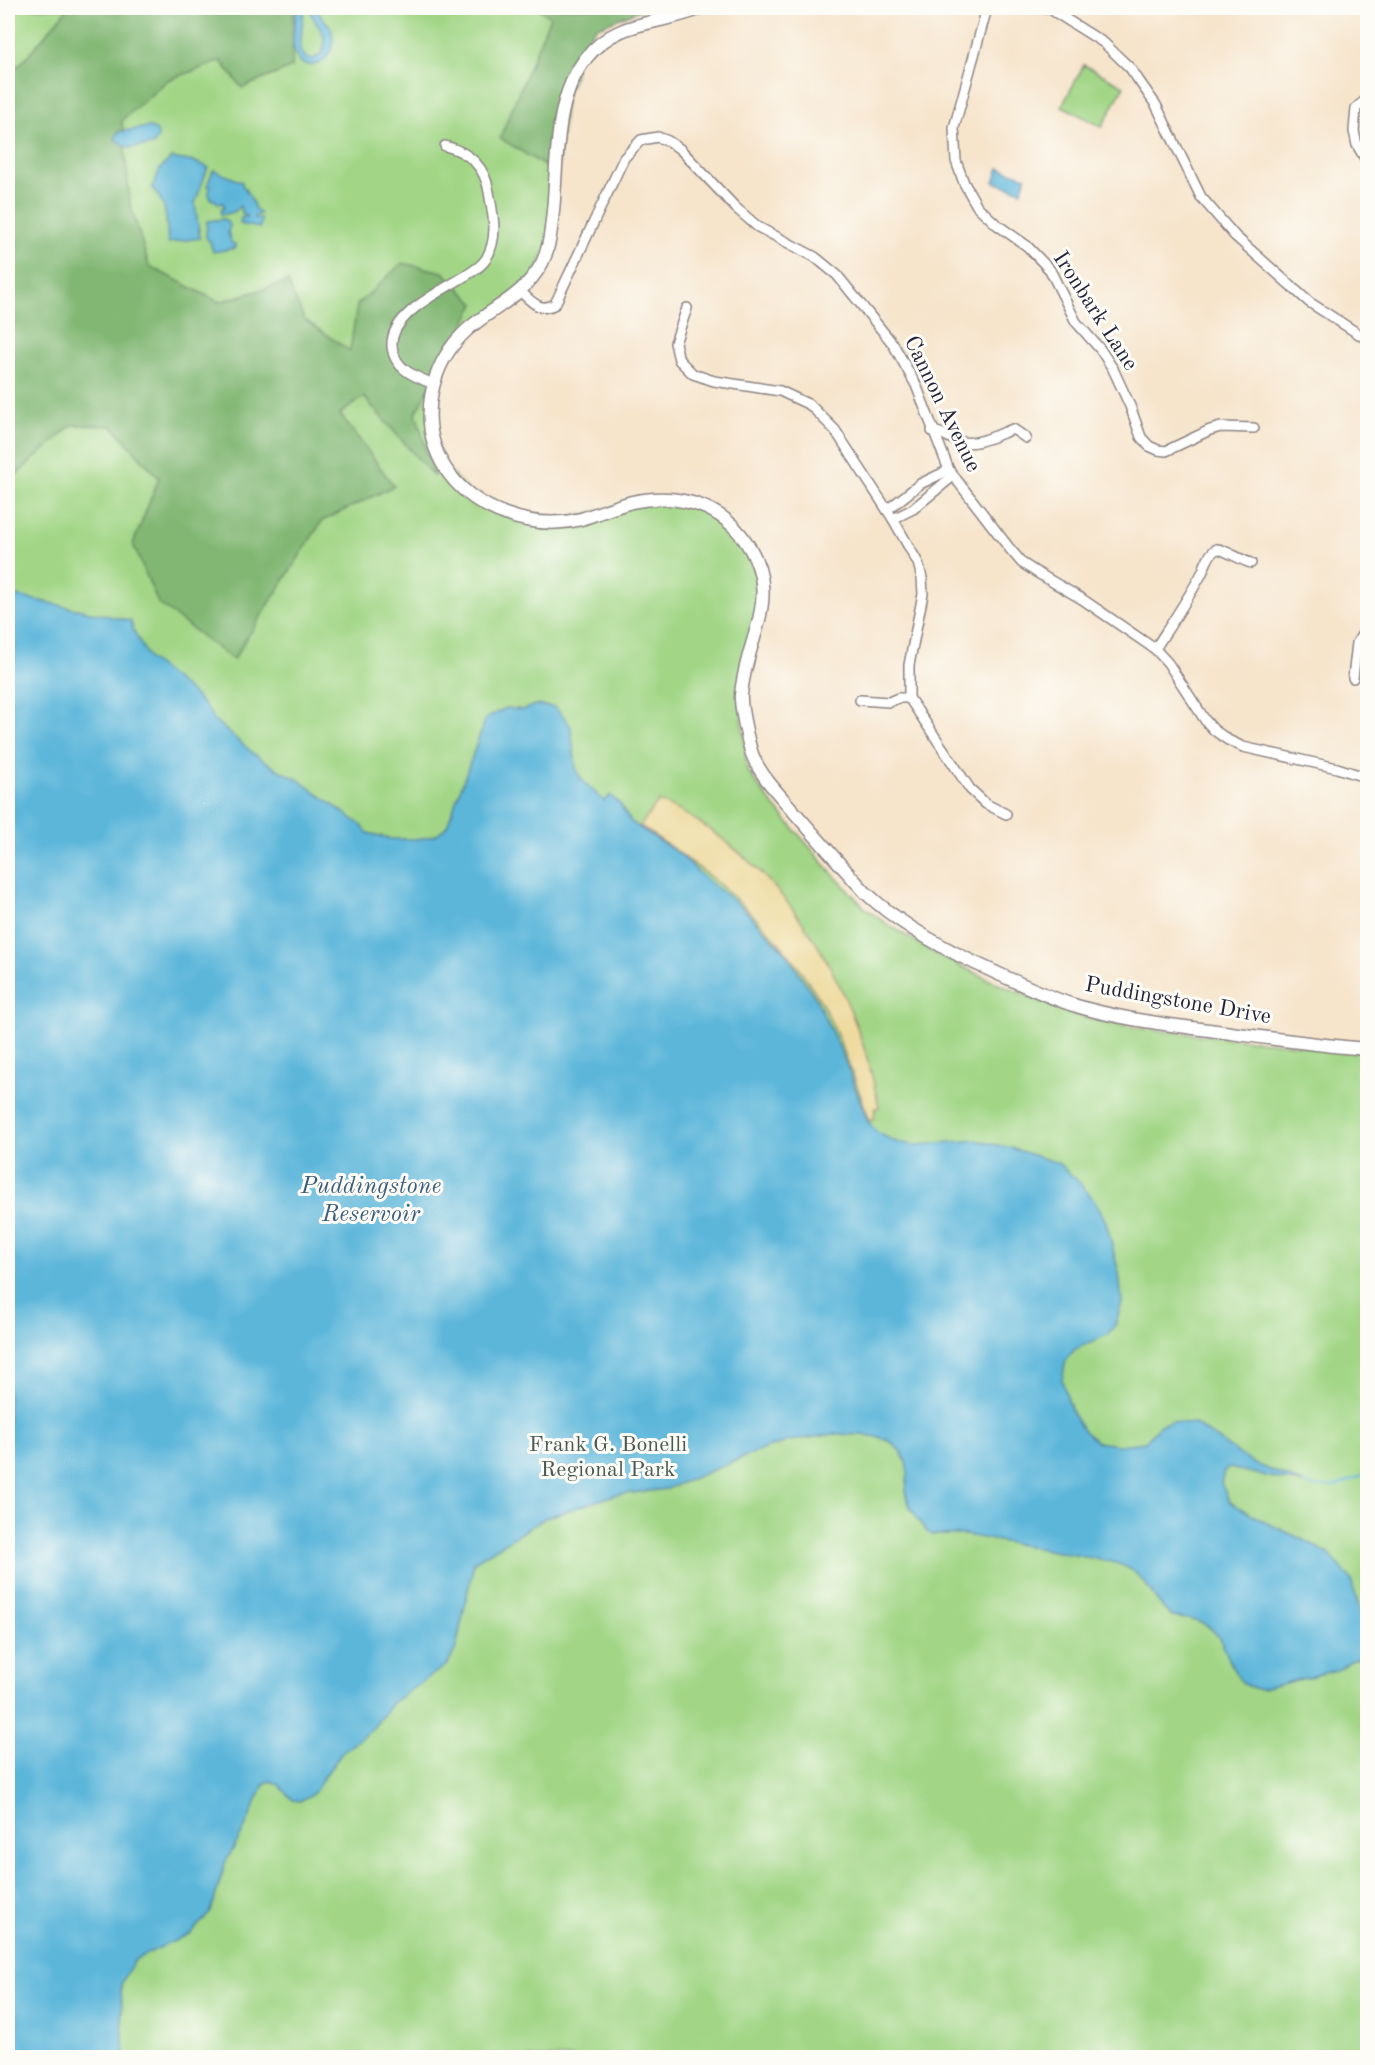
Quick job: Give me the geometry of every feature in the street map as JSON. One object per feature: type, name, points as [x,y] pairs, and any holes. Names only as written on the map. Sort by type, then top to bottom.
[{"type":"street","name":"Puddingstone Drive","points":[[701,8],[625,28],[593,50],[575,74],[566,97],[561,124],[550,239],[544,259],[521,292],[468,329],[452,346],[442,360],[430,394],[428,419],[434,443],[445,467],[460,486],[479,502],[502,513],[525,520],[552,522],[579,519],[628,503],[663,498],[681,500],[712,511],[732,526],[742,536],[757,565],[762,583],[761,614],[740,698],[752,755],[770,783],[838,862],[883,908],[918,933],[1033,990],[1102,1013],[1196,1029],[1368,1049]]},
{"type":"street","name":"Ironbark Lane","points":[[987,8],[954,128],[956,161],[964,183],[977,206],[996,224],[1027,246],[1050,270],[1076,322],[1100,349],[1113,369],[1141,437],[1149,446],[1166,452],[1210,430],[1221,427],[1254,428]]},
{"type":"street","points":[[1042,8],[1050,9],[1104,43],[1130,68],[1156,105],[1201,197],[1235,236],[1309,302],[1368,340]]},
{"type":"street","points":[[1367,160],[1358,145],[1354,131],[1356,108],[1368,98]]},
{"type":"street","name":"Cannon Avenue","points":[[521,292],[537,306],[543,308],[555,304],[624,158],[641,140],[658,137],[668,141],[680,149],[736,208],[758,227],[815,257],[837,275],[893,344],[906,364],[951,473],[1022,562],[1082,599],[1155,649],[1168,663],[1205,720],[1228,740],[1243,747],[1336,768],[1368,778]]},
{"type":"street","points":[[434,384],[412,375],[398,363],[393,352],[394,333],[398,324],[410,312],[482,265],[492,245],[495,225],[487,177],[466,153],[445,146]]},
{"type":"street","points":[[687,308],[675,343],[679,360],[693,374],[714,381],[780,391],[810,405],[836,430],[890,515],[918,563],[922,578],[923,594],[909,665],[909,698],[970,789],[986,804],[1006,814]]},
{"type":"street","points":[[932,431],[968,443],[980,442],[1013,429],[1026,438]]},
{"type":"street","points":[[890,515],[920,484],[951,473]]},
{"type":"street","points":[[890,515],[913,509],[951,473]]},
{"type":"street","points":[[1155,649],[1197,582],[1211,554],[1219,549],[1228,551],[1236,558],[1251,563]]},
{"type":"street","points":[[1353,678],[1357,643],[1368,625]]},
{"type":"street","points":[[860,700],[889,702],[898,698],[909,698]]},
{"type":"green space","name":"Frank G. Bonelli Regional Park","points":[[8,8],[645,8],[595,28],[577,54],[575,74],[566,97],[550,239],[535,275],[452,346],[428,419],[445,467],[479,502],[552,522],[628,503],[681,500],[732,526],[762,583],[740,698],[747,770],[769,800],[832,873],[865,908],[887,924],[934,953],[998,984],[1094,1020],[1144,1029],[1367,1052],[1367,2057],[8,2058]]},
{"type":"green space","points":[[68,8],[294,8],[292,67],[242,88],[221,61],[168,80],[122,120],[130,203],[149,266],[219,302],[288,282],[304,319],[350,351],[357,305],[402,263],[443,272],[475,304],[416,413],[434,477],[364,397],[340,414],[394,486],[322,521],[233,660],[158,603],[133,544],[159,478],[112,426],[72,425],[8,482],[8,68],[19,66]]},
{"type":"green space","points":[[538,8],[645,8],[595,28],[577,54],[546,167],[500,138],[550,17]]},
{"type":"green space","points":[[1084,65],[1124,86],[1102,127],[1062,106]]},
{"type":"sand","points":[[659,801],[695,820],[735,849],[767,879],[794,911],[818,947],[839,984],[856,1024],[869,1065],[879,1107],[875,1109],[874,1118],[870,1121],[833,1025],[800,969],[781,945],[738,901],[690,861],[640,826]]},
{"type":"water","points":[[297,8],[304,8],[300,49],[306,58],[313,59],[322,54],[324,45],[323,34],[310,8],[317,8],[331,29],[333,39],[330,52],[317,64],[303,64],[295,53],[293,38]]},
{"type":"water","points":[[149,127],[157,131],[158,137],[153,145],[128,148],[115,139],[118,132]]},
{"type":"water","points":[[171,158],[208,167],[195,203],[200,238],[168,243],[164,207],[152,188],[160,169]]},
{"type":"water","points":[[999,168],[1026,177],[1021,191],[994,182]]},
{"type":"water","points":[[213,170],[242,182],[255,210],[260,214],[254,218],[261,219],[260,228],[240,224],[241,218],[247,217],[243,215],[240,206],[234,212],[221,215],[221,210],[224,208],[223,203],[218,204],[212,200],[209,195],[210,186],[207,186]]},
{"type":"water","points":[[224,219],[230,226],[228,232],[236,248],[213,252],[206,237],[207,221]]},
{"type":"water","name":"Puddingstone Reservoir","points":[[8,594],[131,621],[149,659],[191,692],[207,708],[213,719],[253,753],[297,779],[361,825],[368,833],[391,839],[420,839],[436,835],[447,826],[486,718],[506,708],[524,710],[534,705],[554,707],[571,727],[576,768],[581,779],[604,801],[610,795],[620,804],[631,822],[681,855],[702,876],[744,909],[785,952],[815,997],[842,1053],[869,1123],[878,1133],[896,1142],[915,1145],[976,1140],[1011,1148],[1058,1163],[1078,1181],[1095,1201],[1106,1222],[1119,1273],[1122,1303],[1115,1325],[1107,1335],[1075,1349],[1066,1360],[1062,1380],[1072,1413],[1083,1430],[1097,1442],[1119,1445],[1145,1442],[1160,1425],[1172,1421],[1195,1424],[1251,1462],[1304,1484],[1229,1468],[1224,1472],[1221,1483],[1230,1502],[1265,1522],[1310,1543],[1328,1554],[1340,1566],[1351,1580],[1361,1614],[1367,1625],[1367,1656],[1350,1661],[1340,1669],[1262,1689],[1250,1687],[1235,1673],[1214,1631],[1200,1622],[1172,1617],[1149,1588],[1128,1568],[1107,1561],[966,1535],[932,1535],[926,1531],[909,1505],[906,1491],[908,1474],[906,1462],[901,1452],[891,1442],[879,1437],[834,1434],[790,1441],[764,1449],[667,1489],[615,1495],[545,1518],[474,1562],[456,1648],[448,1664],[392,1703],[373,1728],[342,1753],[314,1793],[300,1801],[293,1800],[278,1784],[270,1781],[264,1784],[244,1830],[225,1863],[211,1912],[190,1934],[136,1959],[121,1985],[126,2057],[8,2057]]},
{"type":"waterway","points":[[1304,1484],[1322,1487],[1337,1486],[1368,1472]]}]
